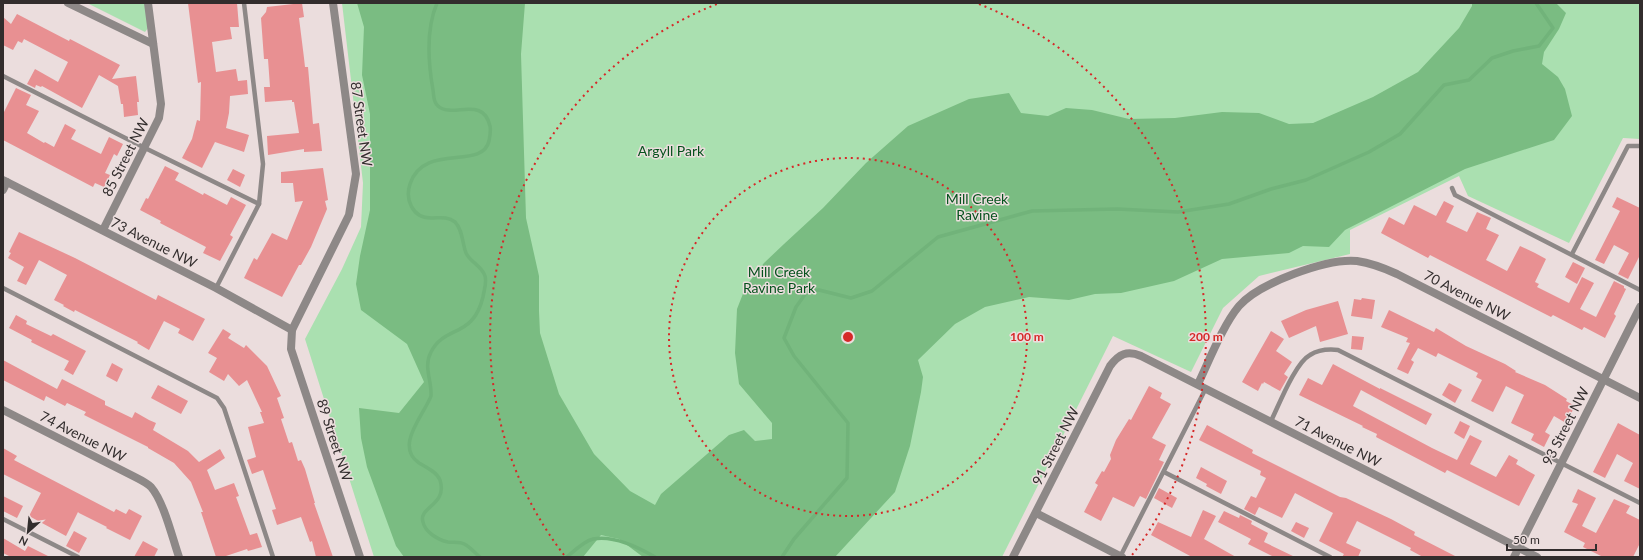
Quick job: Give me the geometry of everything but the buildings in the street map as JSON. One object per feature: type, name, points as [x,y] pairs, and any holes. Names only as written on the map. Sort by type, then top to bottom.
[{"type":"street","points":[[68,3],[153,44]]},
{"type":"street","name":"85 Street NW","points":[[103,230],[157,124],[160,112],[161,104],[148,3]]},
{"type":"street","name":"87 Street NW","points":[[292,330],[349,215],[356,174],[333,3]]},
{"type":"street","name":"73 Avenue NW","points":[[4,184],[103,230],[216,288],[292,330]]},
{"type":"street","name":"70 Avenue NW","points":[[1198,384],[1227,325],[1238,307],[1254,292],[1274,281],[1336,262],[1356,261],[1378,266],[1404,278],[1640,398]]},
{"type":"street","name":"93 Street NW","points":[[1514,557],[1640,307]]},
{"type":"street","name":"89 Street NW","points":[[292,330],[291,349],[360,557]]},
{"type":"street","name":"71 Avenue NW","points":[[1126,353],[1141,356],[1198,384],[1537,557]]},
{"type":"street","name":"91 Street NW","points":[[1013,557],[1110,366],[1117,358],[1126,353]]},
{"type":"street","name":"74 Avenue NW","points":[[3,410],[150,486],[157,495],[161,504],[179,557]]},
{"type":"street","points":[[1036,512],[1121,557]]},
{"type":"lane","points":[[216,288],[259,204],[263,164],[244,3]]},
{"type":"lane","points":[[3,76],[259,204]]},
{"type":"lane","points":[[1572,254],[1628,146],[1640,146]]},
{"type":"lane","points":[[1452,188],[1455,195],[1640,290]]},
{"type":"lane","points":[[3,288],[217,398],[224,408],[273,557]]},
{"type":"lane","points":[[1271,421],[1296,370],[1305,359],[1311,354],[1329,350],[1338,350],[1640,503]]},
{"type":"lane","points":[[1121,557],[1206,388]]},
{"type":"lane","points":[[1164,472],[1330,557]]},
{"type":"lane","points":[[3,519],[78,557]]},
{"type":"green space","points":[[87,3],[145,3],[148,28],[145,32]]},
{"type":"green space","name":"Mill Creek Ravine Park","points":[[342,3],[1640,3],[1640,139],[1623,138],[1569,243],[1468,196],[1459,176],[1350,230],[1350,254],[1259,276],[1223,308],[1191,372],[1113,336],[1002,557],[374,557],[305,339],[342,269],[361,227],[363,183]]},
{"type":"green space","name":"Mill Creek Ravine","points":[[357,3],[525,3],[521,54],[526,218],[539,276],[540,333],[559,394],[594,454],[630,491],[655,505],[661,494],[729,435],[744,430],[755,441],[772,439],[772,423],[739,384],[735,353],[737,309],[746,286],[764,263],[823,208],[866,163],[908,126],[969,99],[1009,93],[1021,113],[1048,116],[1066,108],[1092,110],[1129,119],[1175,118],[1222,112],[1259,113],[1289,124],[1313,123],[1373,97],[1418,72],[1459,28],[1472,6],[1472,3],[1556,3],[1566,13],[1559,29],[1544,52],[1542,64],[1558,77],[1565,89],[1572,116],[1554,140],[1465,169],[1345,230],[1329,247],[1303,246],[1289,253],[1222,259],[1174,281],[1121,293],[1095,294],[1069,300],[1029,297],[985,307],[955,324],[918,360],[923,377],[921,392],[910,446],[895,492],[835,557],[643,557],[619,539],[601,535],[583,557],[404,557],[396,546],[367,467],[361,438],[359,408],[399,413],[424,382],[407,344],[361,310],[356,284],[360,256],[370,210],[370,114],[362,75],[364,27]]},
{"type":"waterway","points":[[437,3],[433,13],[429,46],[434,101],[438,106],[444,109],[474,109],[481,112],[486,117],[490,126],[490,135],[489,141],[484,150],[476,154],[465,157],[439,160],[427,164],[417,171],[410,184],[408,196],[412,207],[419,215],[431,218],[446,218],[452,220],[458,225],[466,253],[485,276],[486,284],[481,303],[473,319],[461,329],[445,337],[435,345],[431,352],[428,363],[431,396],[413,430],[409,448],[412,456],[419,463],[434,472],[440,480],[440,495],[425,513],[423,517],[424,526],[432,535],[448,542],[464,544],[480,557]]},
{"type":"waterway","points":[[782,557],[794,539],[847,478],[848,423],[794,356],[784,338],[796,307],[806,293],[819,290],[851,298],[872,291],[938,237],[1032,211],[1117,209],[1178,212],[1229,204],[1271,189],[1306,180],[1369,152],[1400,134],[1444,85],[1469,80],[1492,58],[1513,51],[1539,46],[1553,28],[1536,3]]},
{"type":"waterway","points":[[567,557],[586,542],[601,538],[617,540],[641,549],[655,557]]},
{"type":"park label","name":"Argyll Park","points":[[671,150]]}]
